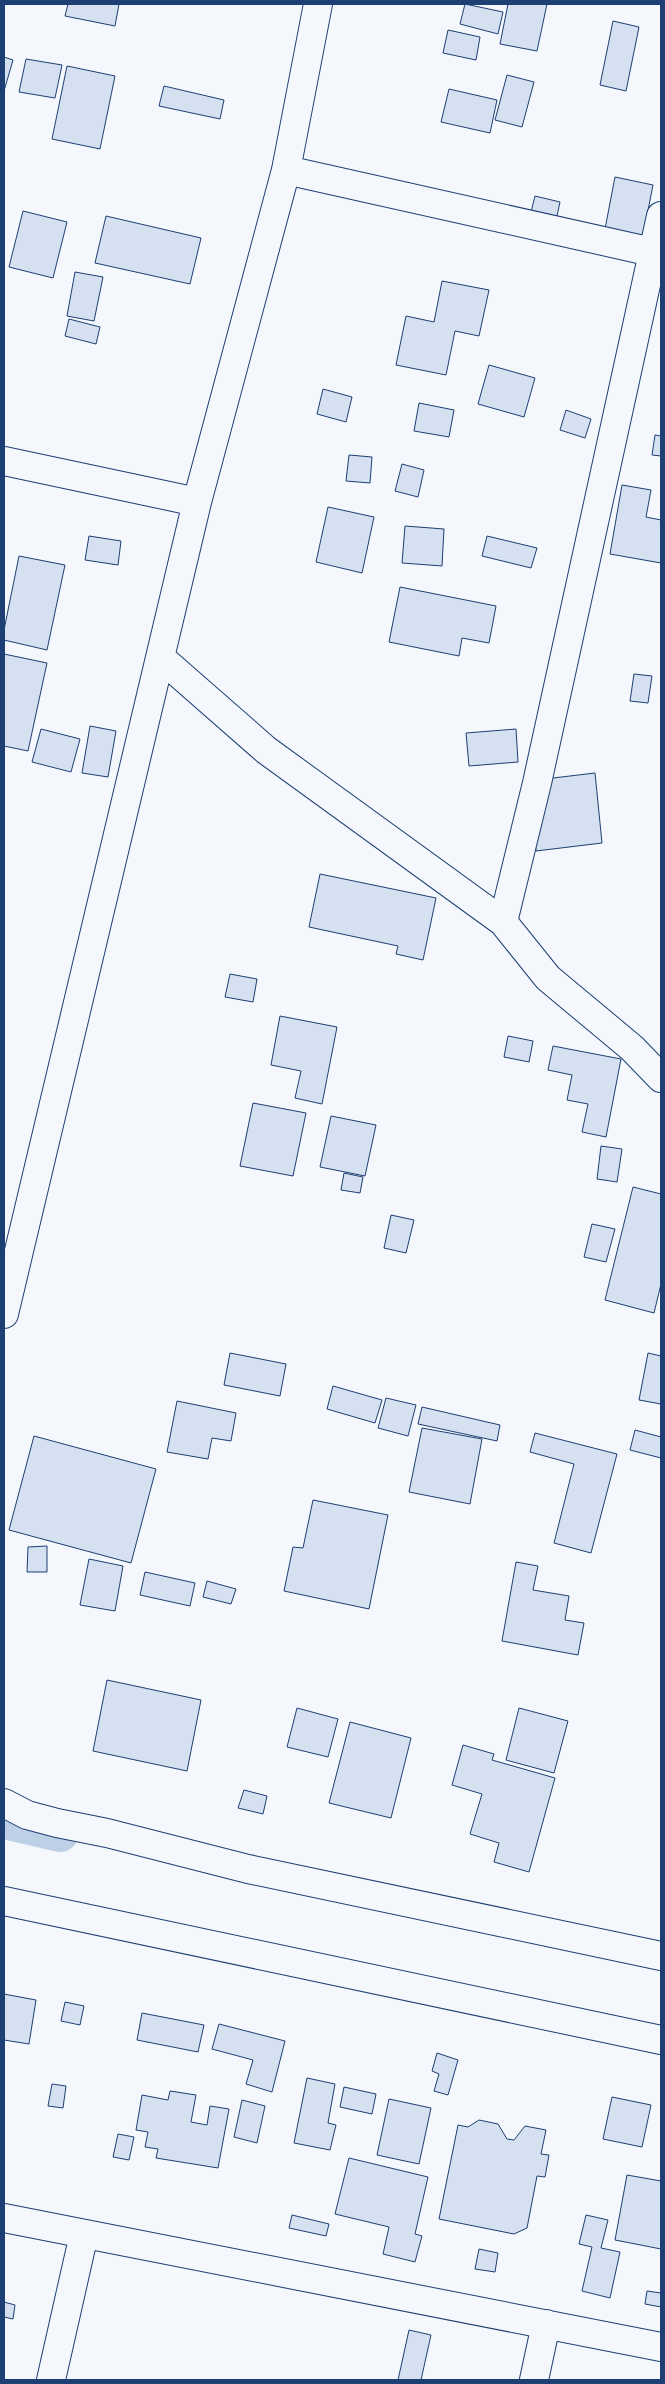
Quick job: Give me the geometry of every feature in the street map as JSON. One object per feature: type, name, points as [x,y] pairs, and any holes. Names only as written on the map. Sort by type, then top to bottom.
[{"type":"street","points":[[4,1314],[161,658],[196,502],[286,170],[318,4]]},
{"type":"street","points":[[286,170],[657,254]]},
{"type":"street","points":[[503,922],[657,254],[661,216]]},
{"type":"street","points":[[4,461],[196,502]]},
{"type":"street","points":[[161,658],[266,750],[503,922],[548,978],[632,1048],[661,1078]]},
{"type":"street","points":[[4,1803],[28,1815],[56,1823],[107,1833],[248,1869],[661,1956]]},
{"type":"street","points":[[4,1901],[661,2040]]},
{"type":"street","points":[[4,2218],[661,2347]]},
{"type":"street","points":[[51,2380],[84,2234]]},
{"type":"street","points":[[534,2380],[546,2324]]},
{"type":"building","points":[[68,4],[119,4],[115,26],[65,16]]},
{"type":"building","points":[[465,4],[503,12],[498,34],[460,24]]},
{"type":"building","points":[[508,4],[547,4],[537,51],[500,44]]},
{"type":"building","points":[[613,21],[639,27],[626,91],[600,85]]},
{"type":"building","points":[[448,30],[480,37],[476,60],[443,53]]},
{"type":"building","points":[[4,57],[13,60],[4,91]]},
{"type":"building","points":[[26,59],[62,65],[55,98],[19,92]]},
{"type":"building","points":[[67,66],[115,76],[100,149],[52,139]]},
{"type":"building","points":[[507,75],[534,82],[522,127],[495,120]]},
{"type":"building","points":[[164,86],[224,100],[220,119],[159,106]]},
{"type":"building","points":[[449,89],[497,100],[490,133],[441,122]]},
{"type":"building","points":[[615,177],[653,185],[643,236],[605,229]]},
{"type":"building","points":[[535,196],[560,202],[555,225],[529,220]]},
{"type":"building","points":[[23,211],[67,222],[53,278],[9,267]]},
{"type":"building","points":[[106,216],[201,238],[190,284],[95,263]]},
{"type":"building","points":[[75,272],[103,277],[94,321],[67,316]]},
{"type":"building","points":[[442,281],[489,290],[479,336],[455,331],[446,375],[396,365],[406,316],[434,322]]},
{"type":"building","points":[[69,319],[100,327],[96,344],[65,336]]},
{"type":"building","points":[[489,365],[535,378],[524,417],[478,404]]},
{"type":"building","points":[[323,389],[352,397],[346,422],[317,414]]},
{"type":"building","points":[[419,403],[454,410],[449,437],[414,431]]},
{"type":"building","points":[[566,410],[591,419],[585,438],[560,430]]},
{"type":"building","points":[[655,435],[661,436],[661,456],[652,455]]},
{"type":"building","points":[[349,455],[372,457],[370,483],[346,481]]},
{"type":"building","points":[[402,464],[424,470],[418,497],[395,491]]},
{"type":"building","points":[[622,485],[651,490],[646,517],[661,520],[661,563],[610,554]]},
{"type":"building","points":[[328,507],[374,517],[362,573],[316,562]]},
{"type":"building","points":[[405,526],[444,529],[442,566],[402,563]]},
{"type":"building","points":[[89,536],[121,541],[118,565],[85,560]]},
{"type":"building","points":[[487,536],[537,548],[531,568],[482,556]]},
{"type":"building","points":[[19,556],[65,565],[47,650],[4,640],[4,630]]},
{"type":"building","points":[[400,587],[496,606],[489,643],[462,638],[459,656],[389,642]]},
{"type":"building","points":[[4,654],[47,663],[28,751],[4,746]]},
{"type":"building","points":[[634,674],[652,676],[648,703],[630,701]]},
{"type":"building","points":[[90,726],[116,731],[108,777],[82,773]]},
{"type":"building","points":[[41,729],[80,739],[71,772],[32,762]]},
{"type":"building","points":[[516,729],[518,762],[469,766],[466,733]]},
{"type":"building","points":[[595,773],[602,843],[536,851],[528,781]]},
{"type":"building","points":[[320,874],[436,898],[423,960],[396,954],[398,946],[309,927]]},
{"type":"building","points":[[230,974],[257,979],[253,1002],[225,997]]},
{"type":"building","points":[[280,1016],[337,1027],[322,1104],[295,1098],[301,1071],[271,1065]]},
{"type":"building","points":[[508,1036],[533,1041],[529,1062],[504,1057]]},
{"type":"building","points":[[553,1046],[621,1059],[606,1137],[582,1132],[588,1104],[567,1100],[572,1075],[548,1070]]},
{"type":"building","points":[[253,1103],[306,1113],[293,1176],[240,1166]]},
{"type":"building","points":[[331,1116],[376,1125],[365,1176],[320,1167]]},
{"type":"building","points":[[601,1146],[622,1149],[617,1182],[597,1179]]},
{"type":"building","points":[[344,1173],[363,1177],[360,1193],[341,1190]]},
{"type":"building","points":[[633,1187],[661,1194],[661,1284],[654,1313],[605,1300]]},
{"type":"building","points":[[391,1215],[414,1220],[406,1253],[384,1248]]},
{"type":"building","points":[[592,1224],[615,1229],[606,1262],[584,1257]]},
{"type":"building","points":[[230,1353],[286,1364],[280,1396],[224,1385]]},
{"type":"building","points":[[648,1353],[661,1356],[661,1404],[639,1400]]},
{"type":"building","points":[[333,1386],[382,1400],[375,1423],[327,1409]]},
{"type":"building","points":[[386,1398],[416,1405],[408,1436],[378,1428]]},
{"type":"building","points":[[177,1401],[236,1413],[231,1441],[212,1438],[208,1459],[167,1452]]},
{"type":"building","points":[[422,1407],[500,1425],[497,1441],[418,1424]]},
{"type":"building","points":[[422,1428],[482,1439],[470,1504],[409,1492]]},
{"type":"building","points":[[635,1430],[661,1437],[661,1458],[630,1450]]},
{"type":"building","points":[[535,1433],[617,1454],[591,1553],[554,1543],[574,1464],[530,1452]]},
{"type":"building","points":[[34,1436],[156,1469],[131,1563],[9,1530]]},
{"type":"building","points":[[313,1500],[388,1515],[369,1609],[284,1591],[293,1547],[303,1548]]},
{"type":"building","points":[[47,1546],[47,1572],[27,1572],[28,1547]]},
{"type":"building","points":[[89,1559],[123,1566],[115,1611],[80,1605]]},
{"type":"building","points":[[516,1562],[538,1566],[533,1590],[569,1596],[565,1620],[584,1623],[578,1655],[502,1641]]},
{"type":"building","points":[[145,1572],[195,1583],[190,1606],[140,1595]]},
{"type":"building","points":[[207,1581],[236,1589],[231,1604],[203,1597]]},
{"type":"building","points":[[107,1680],[201,1700],[187,1771],[93,1751]]},
{"type":"building","points":[[297,1708],[338,1719],[328,1757],[287,1747]]},
{"type":"building","points":[[519,1708],[568,1721],[554,1773],[506,1760]]},
{"type":"building","points":[[350,1722],[411,1738],[391,1818],[329,1803]]},
{"type":"building","points":[[463,1745],[494,1754],[492,1760],[555,1778],[529,1872],[494,1862],[499,1843],[470,1834],[482,1794],[452,1785]]},
{"type":"building","points":[[244,1790],[267,1796],[263,1814],[238,1808]]},
{"type":"building","points":[[4,1994],[36,2000],[29,2044],[4,2040]]},
{"type":"building","points":[[65,2002],[84,2006],[80,2025],[61,2021]]},
{"type":"building","points":[[142,2013],[204,2025],[198,2052],[137,2040]]},
{"type":"building","points":[[219,2024],[285,2041],[272,2092],[246,2084],[253,2060],[212,2049]]},
{"type":"building","points":[[437,2053],[458,2060],[448,2095],[434,2091],[439,2074],[432,2071]]},
{"type":"building","points":[[307,2078],[335,2084],[328,2123],[336,2125],[330,2150],[294,2143]]},
{"type":"building","points":[[52,2084],[66,2086],[63,2108],[48,2106]]},
{"type":"building","points":[[344,2087],[376,2094],[372,2114],[340,2107]]},
{"type":"building","points":[[170,2091],[196,2095],[191,2122],[207,2125],[210,2106],[229,2109],[218,2168],[156,2158],[158,2149],[145,2147],[148,2132],[136,2130],[142,2095],[168,2100]]},
{"type":"building","points":[[612,2097],[651,2105],[642,2147],[603,2139]]},
{"type":"building","points":[[389,2099],[431,2108],[419,2164],[377,2155]]},
{"type":"building","points":[[242,2100],[265,2106],[257,2143],[234,2137]]},
{"type":"building","points":[[479,2120],[498,2124],[507,2139],[514,2140],[525,2126],[546,2130],[541,2154],[549,2155],[545,2177],[537,2176],[527,2228],[514,2234],[439,2219],[458,2125],[468,2127]]},
{"type":"building","points":[[118,2134],[134,2137],[129,2160],[113,2157]]},
{"type":"building","points":[[349,2158],[428,2177],[415,2234],[422,2236],[415,2262],[383,2254],[389,2227],[335,2214]]},
{"type":"building","points":[[627,2175],[661,2181],[661,2249],[615,2240]]},
{"type":"building","points":[[292,2215],[329,2224],[326,2236],[289,2228]]},
{"type":"building","points":[[586,2215],[608,2220],[601,2248],[620,2252],[610,2298],[582,2291],[592,2247],[579,2244]]},
{"type":"building","points":[[479,2249],[498,2253],[495,2272],[475,2269]]},
{"type":"building","points":[[647,2291],[661,2293],[661,2307],[645,2304]]},
{"type":"building","points":[[4,2302],[15,2305],[13,2319],[4,2317]]},
{"type":"building","points":[[409,2330],[431,2335],[421,2380],[398,2380]]},
{"type":"waterway","points":[[4,1820],[60,1833]]}]
